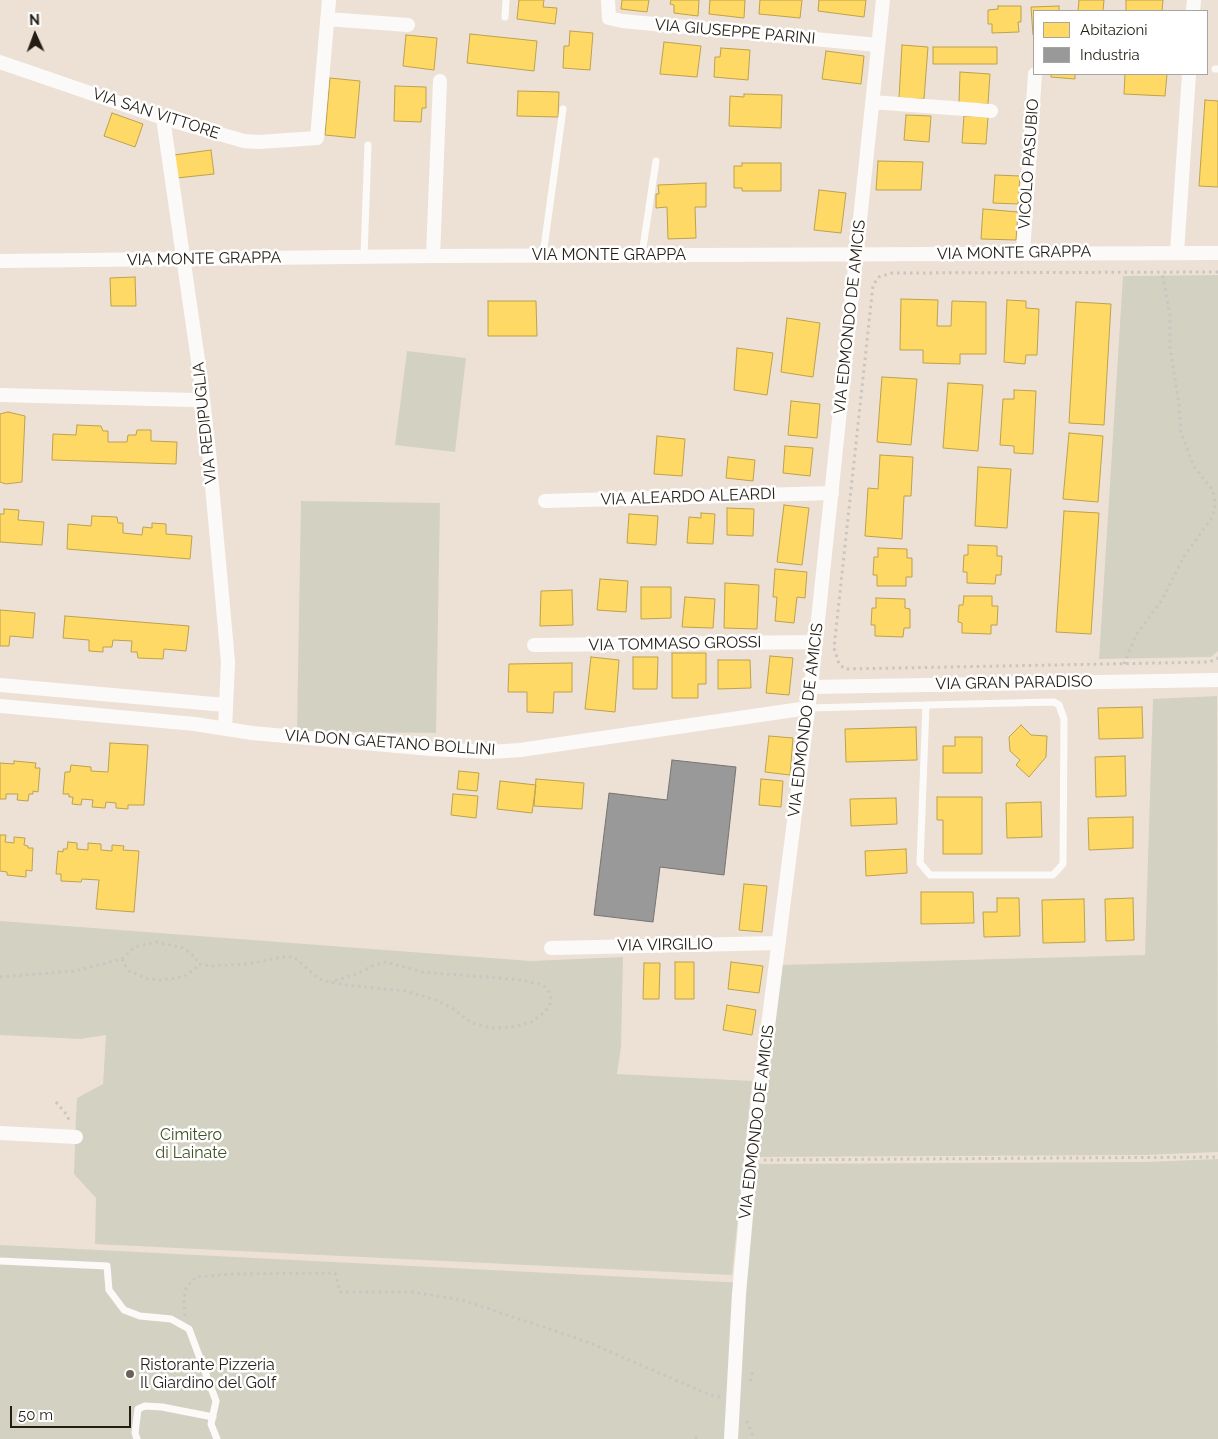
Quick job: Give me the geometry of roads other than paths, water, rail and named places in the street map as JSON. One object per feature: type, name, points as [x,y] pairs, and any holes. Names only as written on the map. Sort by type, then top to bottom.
[{"type":"street","points":[[329,0],[327,19],[408,26]]},
{"type":"street","name":"VIA GIUSEPPE PARINI","points":[[608,0],[609,18],[622,21],[878,45]]},
{"type":"street","name":"VIA EDMONDO DE AMICIS","points":[[731,1439],[739,1294],[751,1160],[811,687],[883,0]]},
{"type":"street","name":"VIA SAN VITTORE","points":[[0,62],[163,118],[244,141],[259,142],[317,138],[327,19]]},
{"type":"street","name":"VICOLO PASUBIO","points":[[1022,253],[1035,75]]},
{"type":"street","points":[[1177,252],[1189,75]]},
{"type":"street","points":[[433,256],[440,81]]},
{"type":"street","points":[[872,102],[991,111]]},
{"type":"street","name":"VIA REDIPUGLIA","points":[[163,118],[201,381],[225,624],[228,673],[225,730]]},
{"type":"street","name":"VIA MONTE GRAPPA","points":[[0,261],[642,254],[1218,253]]},
{"type":"street","points":[[0,395],[193,400],[202,402]]},
{"type":"street","name":"VIA ALEARDO ALEARDI","points":[[545,501],[832,493]]},
{"type":"street","name":"VIA TOMMASO GROSSI","points":[[534,645],[816,642]]},
{"type":"street","name":"VIA GRAN PARADISO","points":[[811,687],[1218,680]]},
{"type":"street","points":[[0,686],[225,705]]},
{"type":"street","name":"VIA DON GAETANO BOLLINI","points":[[0,706],[195,724],[225,730],[431,749],[490,752],[520,750],[808,708]]},
{"type":"street","name":"VIA VIRGILIO","points":[[550,948],[779,943]]},
{"type":"street","points":[[0,1133],[76,1137]]},
{"type":"lane","points":[[505,17],[506,0]]},
{"type":"lane","points":[[543,255],[562,108]]},
{"type":"lane","points":[[364,256],[368,145]]},
{"type":"lane","points":[[642,254],[656,161]]},
{"type":"lane","points":[[808,708],[926,705],[1054,702],[1059,706],[1064,718],[1063,864],[1053,875],[930,875],[920,863],[926,705]]},
{"type":"lane","points":[[0,1261],[108,1266],[109,1290],[124,1310],[140,1316],[171,1320],[189,1329],[216,1401],[212,1424],[217,1439]]},
{"type":"lane","points":[[137,1439],[134,1433],[138,1409],[145,1406],[162,1407],[213,1417]]},
{"type":"place","name":"Ristorante Pizzeria Il Giardino del Golf","points":[[130,1374]]},
{"type":"park label","name":"Cimitero di Lainate","points":[[191,1144]]}]
